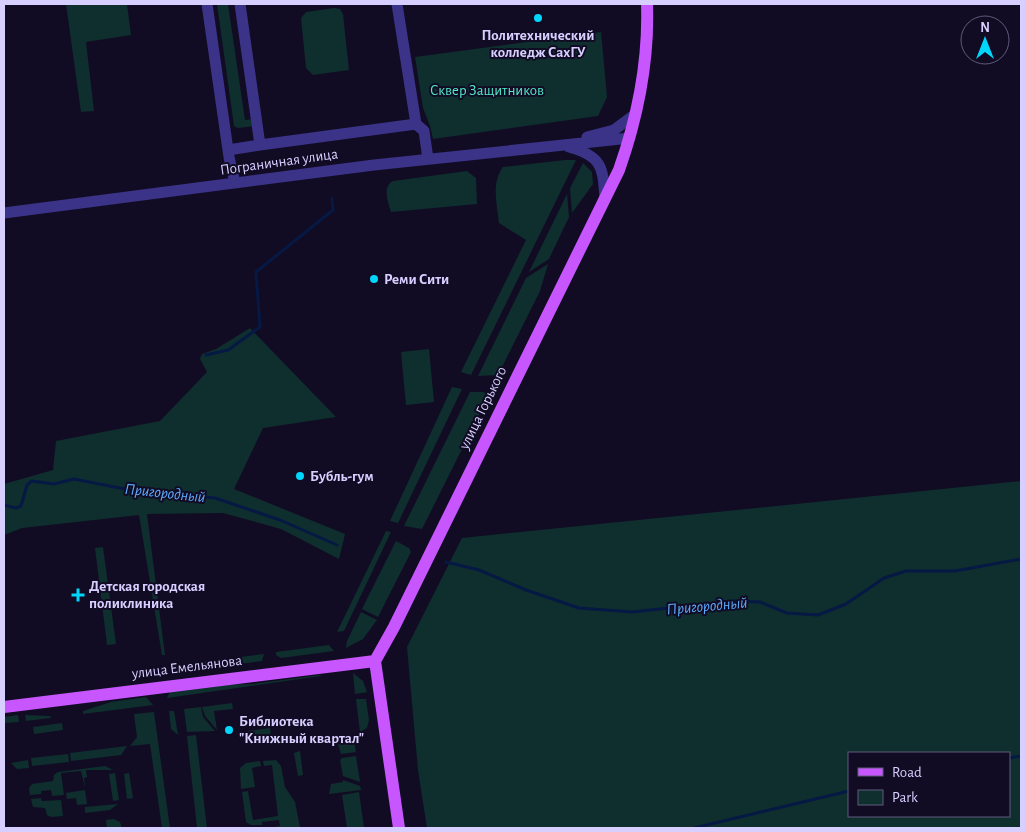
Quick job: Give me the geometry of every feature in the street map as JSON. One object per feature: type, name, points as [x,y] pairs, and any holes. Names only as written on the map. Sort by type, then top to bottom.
[{"type":"main road","name":"улица Горького","points":[[375,661],[394,627],[606,199],[630,138],[633,116],[644,78],[648,28],[647,4]]},
{"type":"main road","name":"улица Емельянова","points":[[4,708],[375,661]]},
{"type":"main road","points":[[375,661],[399,828]]},
{"type":"street","points":[[207,4],[228,150],[235,183]]},
{"type":"street","points":[[240,4],[260,145]]},
{"type":"street","points":[[398,4],[416,124],[424,131],[428,159]]},
{"type":"street","name":"Пограничная улица","points":[[558,144],[608,132],[623,125],[633,116]]},
{"type":"street","points":[[228,150],[416,124]]},
{"type":"street","name":"Пограничная улица","points":[[4,214],[428,159],[630,138]]},
{"type":"street","points":[[558,144],[593,156],[604,173],[606,199]]},
{"type":"green space","points":[[66,4],[127,4],[131,35],[86,42],[94,111],[81,112]]},
{"type":"green space","points":[[217,4],[228,4],[245,120],[254,119],[255,126],[238,128],[234,126]]},
{"type":"green space","points":[[334,8],[340,9],[343,14],[349,70],[313,75],[306,68],[301,18],[306,12]]},
{"type":"green space","name":"Сквер Защитников","points":[[601,32],[607,97],[598,116],[433,139],[423,108],[415,57]]},
{"type":"green space","points":[[576,160],[471,375],[461,372],[526,240],[499,223],[496,187],[499,173],[503,167]]},
{"type":"green space","points":[[583,163],[592,172],[593,184],[572,213],[570,188]]},
{"type":"green space","points":[[467,171],[476,178],[477,204],[391,212],[387,191],[393,181]]},
{"type":"green space","points":[[567,194],[569,217],[549,259],[529,272]]},
{"type":"green space","points":[[548,264],[540,291],[498,375],[478,376],[526,278]]},
{"type":"green space","points":[[250,328],[336,417],[263,428],[234,489],[345,534],[339,559],[281,529],[223,513],[147,514],[165,655],[162,655],[139,515],[22,528],[4,535],[4,484],[53,470],[56,441],[160,421],[207,372],[200,359],[202,354],[216,349]]},
{"type":"green space","points":[[429,349],[434,402],[406,405],[401,352]]},
{"type":"green space","points":[[452,387],[462,389],[398,523],[390,521]]},
{"type":"green space","points":[[470,392],[484,392],[488,397],[422,529],[404,526]]},
{"type":"green space","points":[[1021,481],[1021,828],[427,828],[418,770],[407,647],[462,538]]},
{"type":"green space","points":[[386,531],[391,532],[344,631],[337,632]]},
{"type":"green space","points":[[396,541],[409,548],[411,552],[378,617],[362,609]]},
{"type":"green space","points":[[103,547],[116,644],[107,645],[95,548]]},
{"type":"green space","points":[[361,612],[377,620],[363,639],[346,648],[347,641]]},
{"type":"green space","points":[[329,645],[334,651],[281,658],[276,655],[276,652]]},
{"type":"green space","points":[[264,654],[262,661],[205,669],[196,663]]},
{"type":"green space","points":[[353,673],[363,681],[367,692],[355,694]]},
{"type":"green space","points":[[320,675],[167,698],[171,690],[204,685],[253,684]]},
{"type":"green space","points":[[146,697],[153,705],[83,714],[83,711],[111,702]]},
{"type":"green space","points":[[356,699],[366,699],[369,720],[367,728],[360,732]]},
{"type":"green space","points":[[232,703],[233,709],[214,711],[217,730],[205,716],[202,707]]},
{"type":"green space","points":[[201,707],[203,717],[215,731],[187,732],[184,709]]},
{"type":"green space","points":[[169,711],[174,711],[178,735],[171,729]]},
{"type":"green space","points":[[154,712],[170,828],[162,828],[150,744],[130,746],[137,737],[134,714]]},
{"type":"green space","points":[[18,715],[19,722],[4,723],[4,717]]},
{"type":"green space","points":[[25,715],[50,716],[51,718],[26,721]]},
{"type":"green space","points":[[62,723],[63,730],[34,734],[33,727]]},
{"type":"green space","points":[[270,728],[271,737],[249,739],[248,731]]},
{"type":"green space","points":[[196,735],[207,828],[197,828],[187,736]]},
{"type":"green space","points":[[354,742],[356,752],[341,754],[338,744]]},
{"type":"green space","points":[[127,746],[121,755],[71,761],[70,753]]},
{"type":"green space","points":[[300,751],[303,775],[298,776],[294,753]]},
{"type":"green space","points":[[68,754],[69,762],[32,766],[31,758]]},
{"type":"green space","points":[[356,756],[360,782],[343,776],[340,760]]},
{"type":"green space","points":[[28,760],[29,768],[17,769],[11,763]]},
{"type":"green space","points":[[276,760],[281,766],[285,787],[295,802],[300,827],[268,828],[280,826],[279,820],[262,822],[262,825],[251,825],[246,822],[242,792],[248,791],[253,820],[278,816],[272,765],[264,766],[263,761]]},
{"type":"green space","points":[[260,761],[261,766],[252,768],[255,787],[241,789],[240,768],[246,763]]},
{"type":"green space","points":[[105,766],[113,770],[86,770],[87,777],[84,778],[85,788],[81,771],[61,773],[64,795],[52,796],[51,790],[41,791],[41,794],[30,795],[29,788],[32,784],[53,781],[54,775],[58,772]]},
{"type":"green space","points":[[115,773],[119,800],[113,801],[109,774]]},
{"type":"green space","points":[[129,773],[133,798],[127,799],[124,774]]},
{"type":"green space","points":[[343,780],[360,786],[361,790],[329,794],[331,784],[343,782]]},
{"type":"green space","points":[[85,790],[87,804],[77,805],[76,798],[67,799],[66,793]]},
{"type":"green space","points":[[359,792],[364,828],[347,828],[342,795]]},
{"type":"green space","points":[[41,798],[42,801],[61,800],[63,816],[51,817],[47,815],[45,808],[33,807],[31,799]]},
{"type":"green space","points":[[118,804],[110,810],[85,813],[85,807]]},
{"type":"green space","points":[[114,819],[120,822],[122,828],[107,828],[106,820]]},
{"type":"waterway","points":[[206,355],[228,350],[260,327],[256,272],[333,210],[332,198]]},
{"type":"waterway","name":"Пригородный","points":[[4,505],[16,508],[21,506],[27,485],[32,481],[54,484],[74,479],[130,490],[215,498],[280,520],[337,545]]},
{"type":"waterway","name":"Пригородный","points":[[446,562],[479,570],[526,590],[579,608],[632,612],[734,601],[760,602],[787,613],[818,615],[846,604],[884,578],[906,571],[955,571],[1021,559]]},
{"type":"waterway","points":[[1010,758],[1021,756]]},
{"type":"waterway","points":[[694,828],[848,791]]},
{"type":"place","name":"Политехнический колледж СахГУ","points":[[538,18]]},
{"type":"place","name":"Реми Сити","points":[[374,279]]},
{"type":"place","name":"Бубль-гум","points":[[300,476]]},
{"type":"place","name":"Детская городская поликлиника","points":[[78,595]]},
{"type":"place","name":"Библиотека \"Книжный квартал\"","points":[[229,730]]}]
